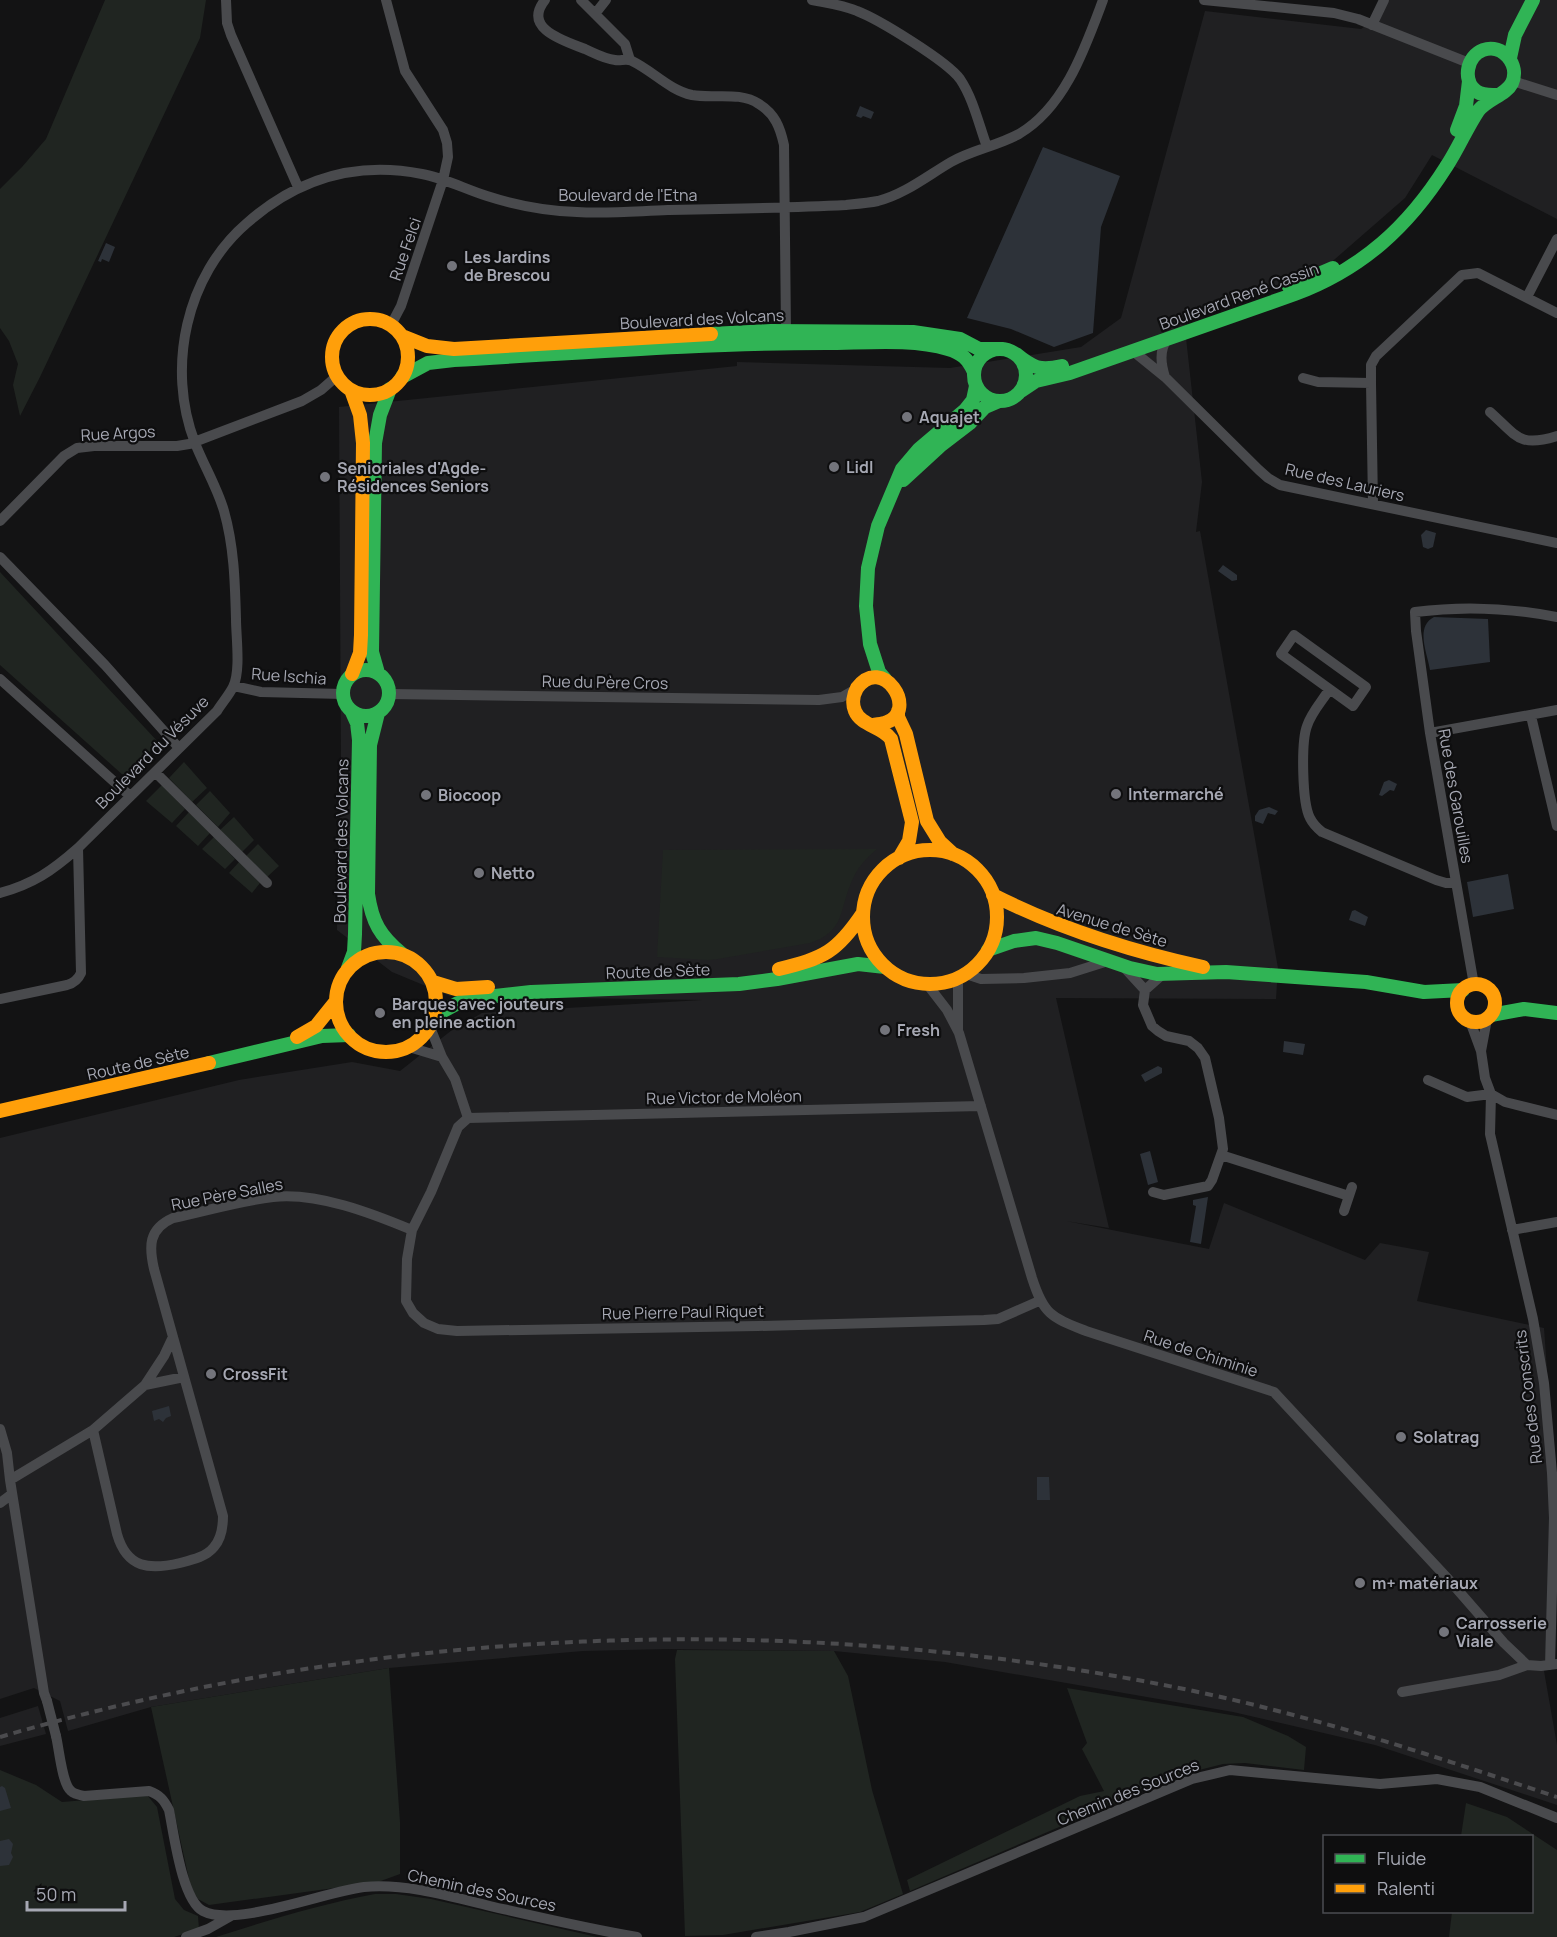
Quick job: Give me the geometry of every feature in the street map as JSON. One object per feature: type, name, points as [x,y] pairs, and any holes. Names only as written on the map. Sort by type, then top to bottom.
[{"type":"street","points":[[226,0],[227,23],[231,34],[298,187]]},
{"type":"street","name":"Rue Felci","points":[[386,0],[405,71],[443,130],[448,157],[443,180],[401,306],[391,325]]},
{"type":"street","points":[[545,0],[541,6],[539,18],[544,29],[554,37],[614,60],[630,60],[690,95],[740,97],[757,102],[771,113],[780,128],[784,145],[783,227],[786,331]]},
{"type":"street","points":[[581,0],[625,45],[630,60]]},
{"type":"street","points":[[595,14],[606,0]]},
{"type":"street","points":[[812,0],[858,11],[946,65],[960,79],[987,147]]},
{"type":"street","name":"Boulevard de l'Etna","points":[[194,442],[184,406],[181,368],[185,330],[196,294],[214,261],[237,231],[266,206],[298,187],[328,177],[359,171],[391,170],[424,174],[489,197],[519,204],[579,213],[785,208],[878,201],[906,190],[951,162],[1019,134],[1034,123],[1053,103],[1070,79],[1103,0]]},
{"type":"street","points":[[1204,0],[1334,13],[1372,25],[1469,63]]},
{"type":"street","points":[[1372,25],[1384,0]]},
{"type":"street","points":[[1492,48],[1502,51],[1510,58],[1515,69],[1513,81],[1507,90],[1498,95],[1486,95],[1476,90],[1469,81],[1467,72],[1469,63],[1475,55],[1499,44],[1522,0]]},
{"type":"street","points":[[1510,58],[1514,39],[1533,0]]},
{"type":"street","name":"Boulevard René Cassin","points":[[1010,351],[1032,367],[1046,369],[1061,366],[1273,293],[1330,270],[1386,228],[1425,186],[1449,147],[1465,114],[1469,99],[1469,81]]},
{"type":"street","points":[[1513,81],[1557,95]]},
{"type":"street","name":"Boulevard René Cassin","points":[[1021,391],[1033,382],[1064,375],[1314,288],[1357,264],[1393,235],[1432,191],[1483,103],[1498,95]]},
{"type":"street","points":[[1527,297],[1557,239]]},
{"type":"street","points":[[1373,504],[1371,365],[1376,356],[1462,275],[1478,273],[1557,313]]},
{"type":"street","points":[[363,320],[377,320],[391,325],[402,336],[407,350],[407,364],[402,377],[390,389],[383,403],[375,443],[372,652],[378,673],[387,682],[390,694],[384,708],[378,713],[365,717],[352,712],[342,694],[343,687],[352,674],[360,653],[362,417],[351,390],[337,376],[332,363],[333,348],[339,335],[349,325],[363,320]]},
{"type":"street","name":"Boulevard des Volcans","points":[[402,336],[415,343],[435,348],[454,349],[786,331],[913,332],[960,339],[980,349],[1010,351]]},
{"type":"street","points":[[1165,377],[1162,366],[1162,347],[1167,339]]},
{"type":"street","name":"Boulevard des Volcans","points":[[402,377],[428,363],[454,360],[771,342],[882,343],[942,348],[957,351],[968,359],[975,379]]},
{"type":"street","points":[[896,486],[940,446],[970,423],[985,407],[1008,400],[1021,391],[1027,375],[1025,367],[1010,351],[987,352],[981,357],[976,364],[973,400],[965,410],[909,459],[902,469],[878,526],[868,568],[866,589],[870,644],[867,673],[853,697],[853,706],[860,719],[887,732],[891,739],[912,822],[908,845],[899,858]]},
{"type":"street","name":"Rue des Lauriers","points":[[1133,351],[1165,377],[1268,478],[1280,484],[1557,543]]},
{"type":"street","name":"Rue Argos","points":[[0,521],[64,456],[77,448],[177,446],[194,442],[302,401],[321,390],[337,376]]},
{"type":"street","points":[[1303,378],[1318,382],[1371,383]]},
{"type":"street","points":[[975,379],[985,397],[999,401]]},
{"type":"street","points":[[351,390],[364,394],[377,394],[390,389]]},
{"type":"street","points":[[1490,411],[1521,439],[1532,442],[1557,436]]},
{"type":"street","name":"Boulevard du Vésuve","points":[[0,893],[36,880],[78,849],[217,711],[234,686],[237,654],[231,540],[215,485],[194,442]]},
{"type":"street","points":[[0,557],[105,665],[179,748]]},
{"type":"street","name":"Rue des Garouilles","points":[[1469,987],[1456,883],[1430,733],[1415,612],[1438,609],[1527,611],[1557,617]]},
{"type":"street","points":[[1294,635],[1366,687],[1353,706],[1329,690],[1281,654],[1294,635]]},
{"type":"street","points":[[870,644],[879,672],[899,694],[898,717],[906,734],[927,821],[940,842],[953,854],[970,864],[984,878],[993,895],[997,915],[995,934],[988,951],[962,976],[927,984],[911,982],[885,967],[872,952],[865,933],[863,913],[866,896],[885,867],[899,858],[917,852],[935,851],[953,854]]},
{"type":"street","points":[[352,674],[365,670],[378,673]]},
{"type":"street","points":[[0,679],[130,796]]},
{"type":"street","points":[[859,686],[869,679],[885,679]]},
{"type":"street","name":"Rue Ischia","points":[[234,686],[261,692],[342,694]]},
{"type":"street","name":"Rue du Père Cros","points":[[390,694],[819,700],[842,697],[859,686]]},
{"type":"street","points":[[1329,690],[1312,714],[1304,737],[1305,805],[1314,825],[1322,832],[1436,880],[1456,883]]},
{"type":"street","name":"Rue du Père Cros","points":[[819,700],[842,705],[856,714]]},
{"type":"street","points":[[1430,733],[1557,710]]},
{"type":"street","points":[[873,725],[888,722],[898,711]]},
{"type":"street","name":"Boulevard des Volcans","points":[[347,970],[354,952],[356,914],[359,740],[357,723],[352,712]]},
{"type":"street","name":"Boulevard des Volcans","points":[[378,713],[370,744],[368,894],[375,927],[384,939],[402,954]]},
{"type":"street","points":[[1531,716],[1557,826]]},
{"type":"street","points":[[155,772],[267,884]]},
{"type":"street","points":[[0,999],[74,983],[79,978],[81,973],[78,849]]},
{"type":"street","name":"Avenue de Sète","points":[[993,895],[1057,926],[1163,959],[1226,972]]},
{"type":"street","name":"Route de Sète","points":[[433,982],[456,989],[476,989],[530,983],[737,975],[775,969],[810,962],[831,952],[849,935],[863,913]]},
{"type":"street","name":"Avenue de Sète","points":[[988,951],[1014,941],[1036,939],[1057,943],[1123,966],[1163,974],[1226,972],[1366,982],[1424,992],[1458,1008]]},
{"type":"street","points":[[387,951],[402,954],[419,963],[433,982],[437,999],[432,1022],[423,1037],[409,1047],[393,1051],[377,1051],[361,1045],[349,1035],[339,1019],[336,1001],[339,985],[347,970],[358,960],[372,953],[387,951]]},
{"type":"street","points":[[962,976],[981,979],[1070,974],[1108,961]]},
{"type":"street","name":"Route de Sète","points":[[432,1022],[458,1003],[488,997],[531,992],[738,984],[858,964],[885,967]]},
{"type":"street","points":[[1123,966],[1145,990]]},
{"type":"street","points":[[1153,1192],[1164,1195],[1208,1186],[1223,1149],[1219,1118],[1205,1058],[1189,1041],[1166,1036],[1152,1026],[1143,1005],[1145,990],[1163,974]]},
{"type":"street","points":[[958,1033],[962,976]]},
{"type":"street","points":[[927,984],[947,1010],[958,1033],[1039,1301]]},
{"type":"street","points":[[1524,1009],[1492,993],[1487,988],[1469,987],[1458,998],[1458,1008],[1465,1018],[1476,1022],[1524,1009],[1557,1012]]},
{"type":"street","name":"Avenue de Sète","points":[[1424,992],[1469,987]]},
{"type":"street","points":[[1481,1051],[1489,1017],[1495,1004],[1492,993]]},
{"type":"street","name":"Route de Sète","points":[[282,1045],[316,1026],[336,1001]]},
{"type":"street","points":[[1470,1021],[1481,1051]]},
{"type":"street","points":[[412,1230],[431,1192],[458,1127],[468,1118],[456,1079],[442,1057],[432,1022]]},
{"type":"street","name":"Route de Sète","points":[[0,1111],[322,1036],[349,1035]]},
{"type":"street","points":[[409,1047],[442,1057]]},
{"type":"street","name":"Rue des Conscrits","points":[[1481,1051],[1485,1078],[1491,1094],[1490,1134],[1540,1351],[1544,1383],[1555,1519],[1554,1665]]},
{"type":"street","points":[[1428,1080],[1467,1097],[1491,1094],[1505,1102],[1557,1115]]},
{"type":"street","name":"Rue Victor de Moléon","points":[[468,1118],[981,1106]]},
{"type":"street","points":[[1221,1155],[1350,1192],[1344,1211]]},
{"type":"street","name":"Rue Père Salles","points":[[93,1430],[117,1534],[125,1553],[136,1563],[153,1568],[203,1556],[213,1549],[218,1541],[223,1516],[150,1250],[154,1235],[166,1221],[172,1218],[273,1197],[300,1197],[377,1215],[412,1230]]},
{"type":"street","points":[[1512,1230],[1557,1222]]},
{"type":"street","name":"Rue Pierre Paul Riquet","points":[[412,1230],[406,1259],[406,1301],[413,1313],[424,1323],[438,1329],[758,1326],[984,1320],[998,1319],[1039,1301]]},
{"type":"street","name":"Rue de Chiminie","points":[[1039,1301],[1056,1319],[1086,1331],[1274,1392],[1449,1580],[1504,1643],[1527,1665]]},
{"type":"street","points":[[10,1480],[93,1430],[145,1385],[173,1337]]},
{"type":"street","points":[[145,1385],[184,1377]]},
{"type":"street","points":[[1544,1383],[1557,1382]]},
{"type":"street","points":[[0,1429],[7,1453],[12,1494],[0,1503]]},
{"type":"street","name":"Chemin des Sources","points":[[12,1494],[44,1693],[69,1790],[84,1796],[148,1791],[163,1799],[169,1810],[186,1889],[193,1902],[203,1911],[220,1915],[250,1913],[363,1887],[390,1886],[466,1900],[583,1928],[637,1937]]},
{"type":"street","points":[[1402,1692],[1499,1675],[1527,1665],[1554,1665]]},
{"type":"street","name":"Chemin des Sources","points":[[756,1937],[864,1917],[1192,1779],[1230,1770],[1380,1784],[1437,1779],[1480,1787],[1557,1818]]},
{"type":"street","points":[[186,1937],[208,1929],[234,1914]]},
{"type":"shaded area","points":[[105,0],[206,0],[200,38],[20,416],[13,385],[18,364],[9,341],[0,328],[0,189],[46,139]]},
{"type":"shaded area","points":[[1388,0],[1557,0],[1557,219],[1432,155],[1405,198],[1327,266],[1186,316],[1186,338],[1202,482],[1196,532],[1200,531],[1278,968],[1276,999],[1056,998],[1109,1228],[1066,1221],[1209,1249],[1224,1203],[1365,1260],[1380,1243],[1429,1252],[1417,1301],[1544,1328],[1557,1534],[1544,1671],[1557,1745],[1557,1805],[1375,1745],[1233,1712],[945,1662],[834,1651],[667,1649],[583,1651],[389,1668],[151,1707],[68,1731],[60,1701],[34,1688],[0,1699],[0,1138],[239,1080],[352,1062],[400,1071],[452,1030],[482,1013],[702,1000],[450,996],[392,972],[337,930],[341,759],[339,407],[737,366],[737,362],[950,368],[1081,347],[1121,318],[1205,11],[1361,29],[1379,17]]},
{"type":"shaded area","points":[[860,106],[874,112],[871,119],[856,116]]},
{"type":"shaded area","points":[[1043,147],[1120,176],[1101,227],[1093,333],[1054,347],[1011,329],[967,318]]},
{"type":"shaded area","points":[[106,243],[115,247],[109,262],[102,259],[101,262],[98,261]]},
{"type":"shaded area","points":[[1426,530],[1436,533],[1433,547],[1428,549],[1423,547],[1421,535]]},
{"type":"shaded area","points":[[1223,565],[1237,575],[1237,580],[1232,581],[1218,571]]},
{"type":"shaded area","points":[[0,572],[159,743],[124,776],[0,665]]},
{"type":"shaded area","points":[[1434,617],[1488,619],[1490,662],[1430,670],[1424,633],[1428,621]]},
{"type":"shaded area","points":[[184,762],[207,788],[192,802],[169,778]]},
{"type":"shaded area","points":[[1389,780],[1397,784],[1394,791],[1390,790],[1382,796],[1379,795],[1384,782]]},
{"type":"shaded area","points":[[162,785],[185,809],[172,823],[146,801]]},
{"type":"shaded area","points":[[210,791],[230,813],[218,827],[196,805]]},
{"type":"shaded area","points":[[1269,807],[1278,811],[1275,815],[1268,813],[1263,824],[1255,821],[1259,810]]},
{"type":"shaded area","points":[[189,812],[210,833],[198,846],[176,826]]},
{"type":"shaded area","points":[[234,817],[254,840],[242,852],[220,830]]},
{"type":"shaded area","points":[[214,837],[235,859],[225,869],[202,849]]},
{"type":"shaded area","points":[[258,844],[279,866],[267,877],[246,856]]},
{"type":"shaded area","points":[[877,849],[856,873],[835,926],[821,938],[810,943],[718,959],[657,957],[663,850]]},
{"type":"shaded area","points":[[239,862],[260,883],[252,893],[229,873]]},
{"type":"shaded area","points":[[1508,874],[1514,909],[1473,917],[1467,882]]},
{"type":"shaded area","points":[[1355,910],[1368,917],[1365,926],[1349,920],[1352,911]]},
{"type":"shaded area","points":[[1284,1041],[1305,1044],[1303,1055],[1283,1052]]},
{"type":"shaded area","points":[[1158,1066],[1162,1068],[1162,1073],[1145,1082],[1141,1075]]},
{"type":"shaded area","points":[[1150,1151],[1158,1182],[1148,1185],[1140,1154]]},
{"type":"shaded area","points":[[1208,1197],[1201,1244],[1190,1242],[1196,1206],[1193,1205],[1193,1200]]},
{"type":"shaded area","points":[[169,1406],[171,1416],[163,1422],[159,1419],[154,1421],[152,1411]]},
{"type":"shaded area","points":[[1037,1477],[1049,1477],[1050,1500],[1037,1500]]},
{"type":"shaded area","points":[[677,1650],[834,1651],[848,1676],[872,1790],[903,1894],[860,1912],[723,1935],[685,1936],[675,1659]]},
{"type":"shaded area","points":[[389,1668],[400,1822],[400,1874],[378,1882],[209,1905],[198,1899],[191,1888],[151,1707]]},
{"type":"shaded area","points":[[1067,1688],[1243,1717],[1288,1736],[1306,1747],[1304,1770],[1245,1763],[1223,1764],[1183,1774],[910,1891],[907,1880],[1080,1796],[1104,1791],[1082,1749],[1087,1743]]},
{"type":"shaded area","points":[[38,1706],[46,1734],[0,1746],[0,1718]]},
{"type":"shaded area","points":[[0,1770],[36,1785],[62,1802],[147,1795],[157,1807],[175,1899],[184,1910],[198,1916],[199,1929],[174,1937],[0,1937]]},
{"type":"shaded area","points":[[0,1787],[5,1788],[11,1808],[0,1811]]},
{"type":"shaded area","points":[[1466,1803],[1507,1817],[1557,1850],[1557,1937],[1449,1937],[1452,1913],[1533,1913],[1533,1835],[1461,1835]]},
{"type":"shaded area","points":[[9,1839],[13,1844],[11,1853],[13,1857],[9,1865],[0,1866],[0,1841]]},
{"type":"shaded area","points":[[375,1894],[396,1894],[431,1899],[597,1937],[216,1937],[295,1913]]},
{"type":"railway","points":[[0,1737],[144,1700],[290,1672],[437,1652],[584,1642],[732,1640],[880,1647],[1028,1662],[1174,1687],[1320,1722],[1557,1797]]},
{"type":"traffic: fast","points":[[1510,58],[1515,35],[1533,0]]},
{"type":"traffic: fast","points":[[1021,391],[1036,381],[1070,373],[1295,294],[1342,272],[1381,244],[1416,209],[1446,167],[1478,111],[1505,91],[1512,83],[1514,69],[1508,57],[1497,50],[1483,50],[1473,57],[1470,63],[1469,81],[1478,93],[1498,95]]},
{"type":"traffic: fast","points":[[1457,130],[1466,106],[1469,81]]},
{"type":"traffic: fast","points":[[1289,287],[1333,268]]},
{"type":"traffic: fast","points":[[711,334],[771,331],[913,332],[960,339],[979,349],[1003,349]]},
{"type":"traffic: fast","points":[[402,377],[428,363],[454,360],[686,347],[872,342],[919,343],[948,349],[964,357],[974,372]]},
{"type":"traffic: fast","points":[[995,349],[1005,349],[1019,356],[1026,375],[1019,394],[1005,401],[995,401],[985,397],[978,390],[974,380],[974,370],[978,360],[985,353],[995,349]]},
{"type":"traffic: fast","points":[[1016,354],[1037,367],[1062,366]]},
{"type":"traffic: fast","points":[[885,679],[879,672],[870,644],[866,606],[868,568],[878,526],[902,469],[919,449],[965,410],[973,400],[976,386]]},
{"type":"traffic: fast","points":[[378,673],[372,652],[375,443],[380,415],[390,389]]},
{"type":"traffic: fast","points":[[903,480],[940,446],[970,423],[985,407],[999,401]]},
{"type":"traffic: fast","points":[[366,670],[375,671],[382,677],[388,684],[389,693],[388,702],[382,709],[375,715],[366,716],[357,715],[350,709],[344,702],[343,693],[344,684],[350,677],[357,671],[366,670]]},
{"type":"traffic: fast","points":[[348,968],[354,952],[355,934],[359,740],[357,723],[352,712]]},
{"type":"traffic: fast","points":[[378,713],[370,745],[368,894],[378,928],[402,954]]},
{"type":"traffic: fast","points":[[988,950],[1014,941],[1036,938],[1130,968],[1157,974],[1226,972],[1366,982],[1424,992],[1463,990]]},
{"type":"traffic: fast","points":[[434,1016],[458,1003],[477,998],[531,992],[739,984],[858,964],[885,967]]},
{"type":"traffic: fast","points":[[1491,1015],[1524,1009],[1557,1013]]},
{"type":"traffic: fast","points":[[209,1063],[322,1036],[349,1035]]},
{"type":"traffic: slow","points":[[370,319],[384,322],[397,330],[405,343],[408,357],[405,371],[397,384],[384,392],[370,395],[356,392],[343,384],[335,371],[332,357],[335,343],[343,330],[356,322],[370,319]]},
{"type":"traffic: slow","points":[[402,336],[427,346],[454,349],[711,334]]},
{"type":"traffic: slow","points":[[351,390],[360,415],[363,443],[361,635],[360,653],[352,674]]},
{"type":"traffic: slow","points":[[873,725],[882,724],[896,716],[899,707],[898,697],[893,688],[886,681],[877,677],[867,679],[857,688],[853,705],[862,720],[891,739],[912,822],[909,841],[899,858]]},
{"type":"traffic: slow","points":[[898,711],[898,717],[906,734],[927,821],[940,842],[953,854]]},
{"type":"traffic: slow","points":[[930,850],[955,856],[977,870],[991,892],[997,917],[991,942],[977,964],[955,978],[930,984],[905,978],[883,964],[869,942],[863,917],[869,892],[883,870],[905,856],[930,850]]},
{"type":"traffic: slow","points":[[993,895],[1096,938],[1203,967]]},
{"type":"traffic: slow","points":[[779,969],[828,952],[845,937],[863,913]]},
{"type":"traffic: slow","points":[[386,952],[414,960],[428,974],[436,1002],[428,1030],[414,1044],[386,1052],[358,1044],[344,1030],[336,1002],[344,974],[358,960],[386,952]]},
{"type":"traffic: slow","points":[[433,982],[456,989],[488,987]]},
{"type":"traffic: slow","points":[[1476,984],[1489,990],[1495,1003],[1489,1016],[1476,1022],[1463,1016],[1457,1003],[1463,990],[1476,984]]},
{"type":"traffic: slow","points":[[297,1037],[316,1026],[336,1001]]},
{"type":"traffic: slow","points":[[0,1111],[209,1063]]},
{"type":"place","name":"Les Jardins de Brescou","points":[[452,266]]},
{"type":"place","name":"Aquajet","points":[[907,417]]},
{"type":"place","name":"Lidl","points":[[834,467]]},
{"type":"place","name":"Senioriales d'Agde- Résidences Seniors","points":[[325,477]]},
{"type":"place","name":"Intermarché","points":[[1116,794]]},
{"type":"place","name":"Biocoop","points":[[426,795]]},
{"type":"place","name":"Netto","points":[[479,873]]},
{"type":"place","name":"Barques avec jouteurs en pleine action","points":[[380,1013]]},
{"type":"place","name":"Fresh","points":[[885,1030]]},
{"type":"place","name":"CrossFit","points":[[211,1374]]},
{"type":"place","name":"Solatrag","points":[[1401,1437]]},
{"type":"place","name":"m+ matériaux","points":[[1360,1583]]},
{"type":"place","name":"Carrosserie Viale","points":[[1444,1632]]}]
